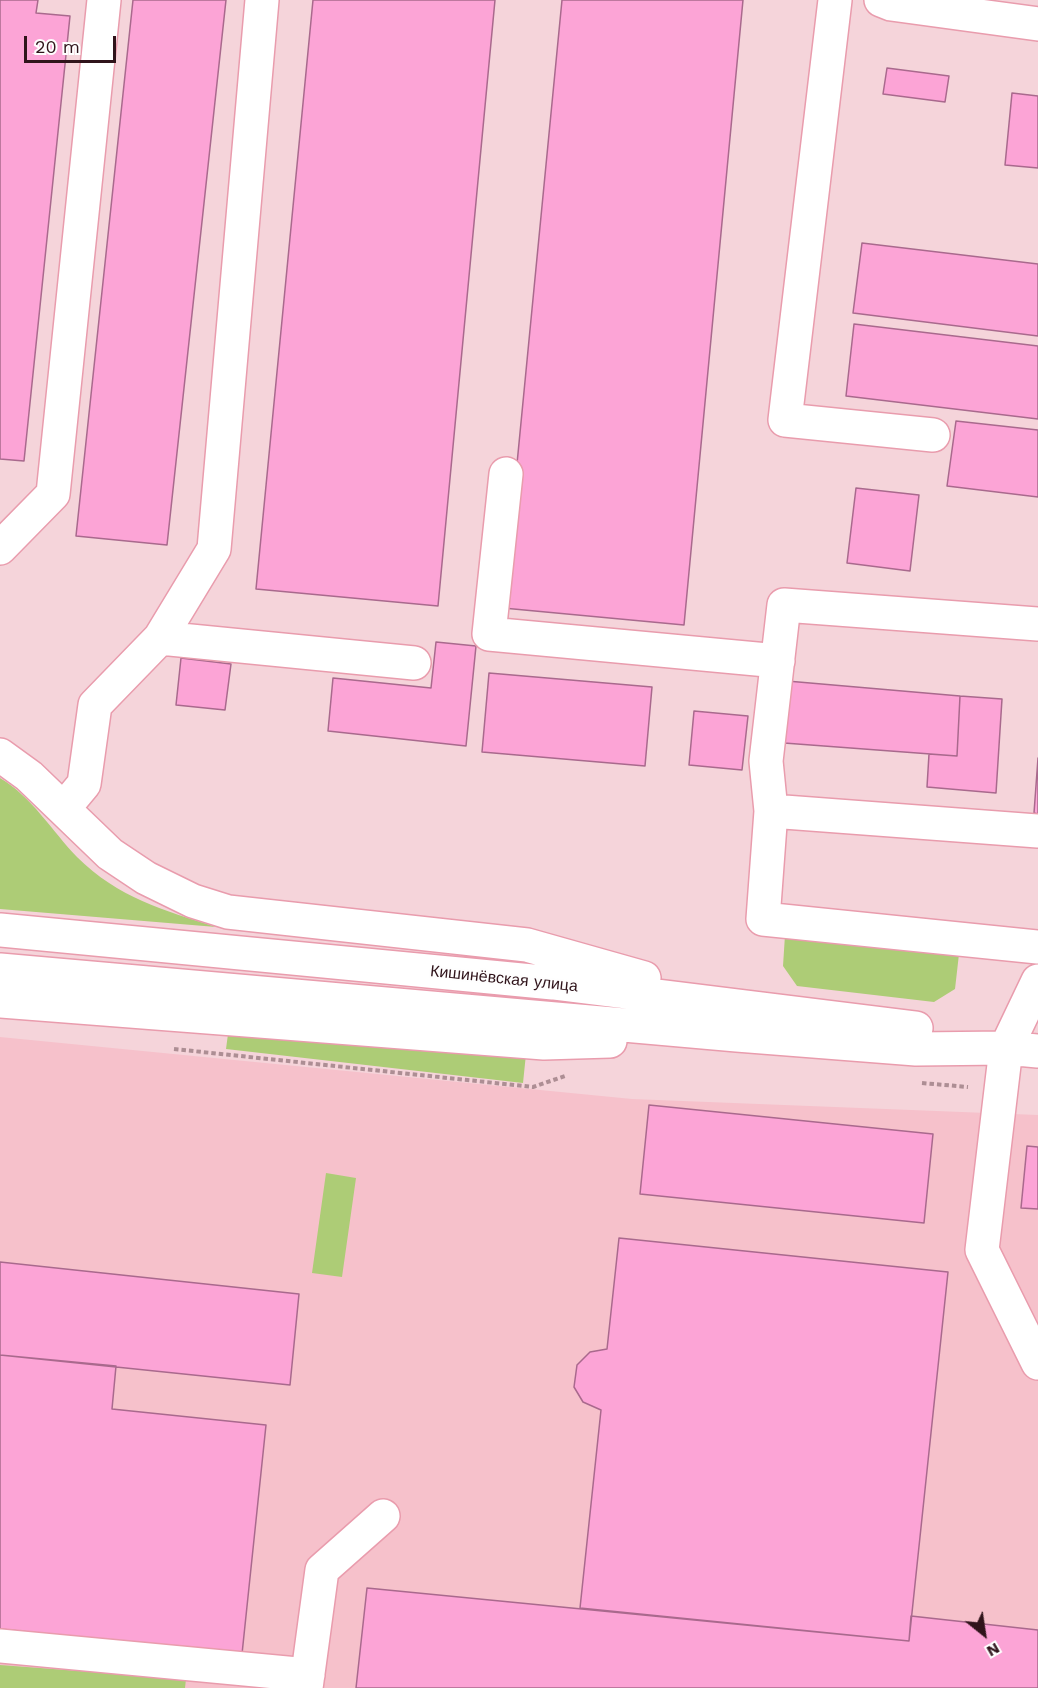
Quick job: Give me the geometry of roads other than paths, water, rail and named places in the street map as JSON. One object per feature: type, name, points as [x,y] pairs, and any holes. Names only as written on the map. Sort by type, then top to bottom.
[{"type":"street","points":[[0,548],[53,494],[104,0]]},
{"type":"street","points":[[64,808],[84,784],[95,705],[160,638],[214,549],[262,0]]},
{"type":"street","points":[[835,0],[785,420],[933,435]]},
{"type":"street","points":[[881,0],[891,4],[1038,24]]},
{"type":"street","points":[[507,474],[489,634],[778,661]]},
{"type":"street","points":[[1038,624],[784,605],[766,761],[771,810],[763,919],[1038,947]]},
{"type":"street","points":[[160,638],[414,663]]},
{"type":"street","points":[[0,755],[29,776],[110,854],[146,878],[193,901],[228,912],[527,945],[740,1020]]},
{"type":"street","points":[[771,810],[1038,831]]},
{"type":"street","name":"Кишинёвская улица","points":[[0,930],[553,983],[740,1020]]},
{"type":"street","name":"Кишинёвская улица","points":[[0,970],[740,1020],[918,1028],[1006,1048],[1038,1051]]},
{"type":"street","points":[[1038,981],[1006,1048],[982,1250],[1038,1363]]},
{"type":"street","points":[[0,1001],[544,1044],[740,1020]]},
{"type":"street","points":[[0,1646],[307,1682],[322,1570],[383,1516]]}]
